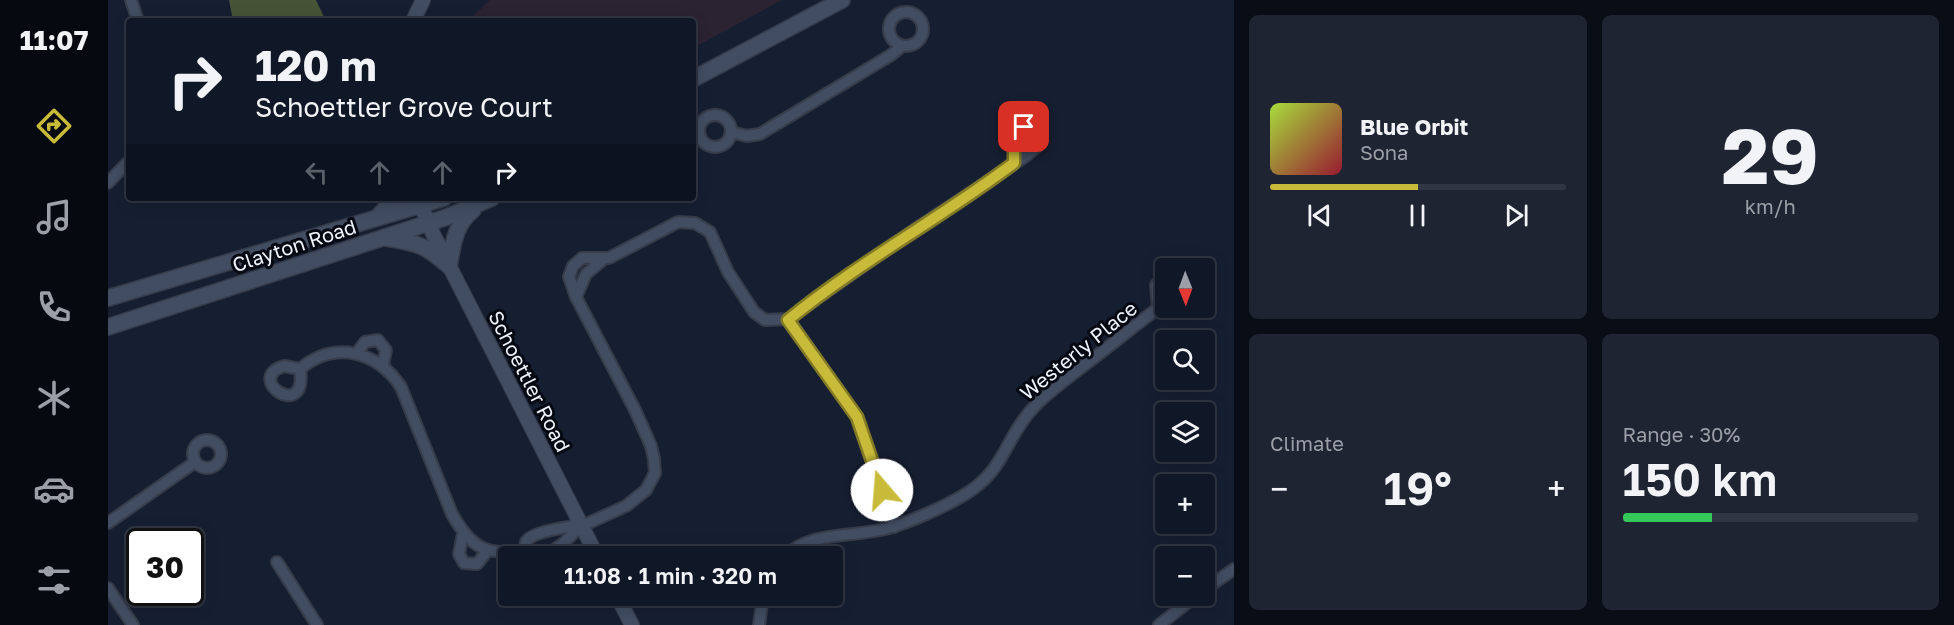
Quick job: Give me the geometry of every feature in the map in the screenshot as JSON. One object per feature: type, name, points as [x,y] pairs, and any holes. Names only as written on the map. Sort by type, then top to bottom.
[{"type":"main road","points":[[696,77],[842,0]]},
{"type":"main road","points":[[376,219],[391,201]]},
{"type":"main road","points":[[383,238],[420,244],[429,248],[449,266],[457,229],[465,216],[486,201]]},
{"type":"main road","name":"Clayton Road","points":[[108,327],[428,224],[486,201]]},
{"type":"main road","name":"Clayton Road","points":[[108,298],[376,219],[419,202]]},
{"type":"street","points":[[131,0],[137,18]]},
{"type":"street","points":[[414,18],[423,0]]},
{"type":"street","points":[[731,132],[747,136],[760,134],[891,55],[902,46]]},
{"type":"street","points":[[720,116],[728,122],[731,132],[728,142],[718,148],[713,148],[700,139],[697,119],[720,116]]},
{"type":"street","points":[[526,546],[526,541],[532,536],[563,527],[581,526],[626,506],[646,490],[655,473],[651,446],[568,277],[573,266],[582,258],[609,258],[678,222],[695,223],[710,231],[728,272],[754,312],[765,320],[788,320],[920,226],[980,188],[1014,163]]},
{"type":"street","points":[[108,183],[126,164]]},
{"type":"street","name":"Schoettler Road","points":[[419,202],[449,266],[592,546]]},
{"type":"street","name":"Westerly Place","points":[[800,546],[818,539],[894,527],[962,497],[994,471],[1019,425],[1048,393],[1155,310]]},
{"type":"street","points":[[788,320],[857,417],[894,527]]},
{"type":"street","points":[[357,353],[365,342],[378,340],[386,351],[383,365]]},
{"type":"street","points":[[300,369],[318,358],[335,353],[357,353],[383,365],[392,373],[401,387],[452,514],[464,534],[488,550],[498,553]]},
{"type":"street","points":[[108,523],[195,462]]},
{"type":"street","points":[[560,546],[581,526]]},
{"type":"street","points":[[464,534],[459,554],[464,563],[477,564],[488,550]]},
{"type":"street","points":[[277,562],[317,625]]},
{"type":"street","points":[[1215,582],[1234,569]]},
{"type":"street","points":[[108,588],[133,625]]},
{"type":"street","points":[[622,606],[632,625]]},
{"type":"street","points":[[759,625],[762,606]]},
{"type":"street","points":[[1159,625],[1183,606]]},
{"type":"shaded area","points":[[490,0],[782,0],[696,46],[696,18],[471,18]]},
{"type":"green space","points":[[229,0],[316,0],[325,18],[232,18]]},
{"type":"route","points":[[882,490],[857,417],[788,320],[920,226],[980,188],[1014,163],[1014,134],[1024,127]]}]
